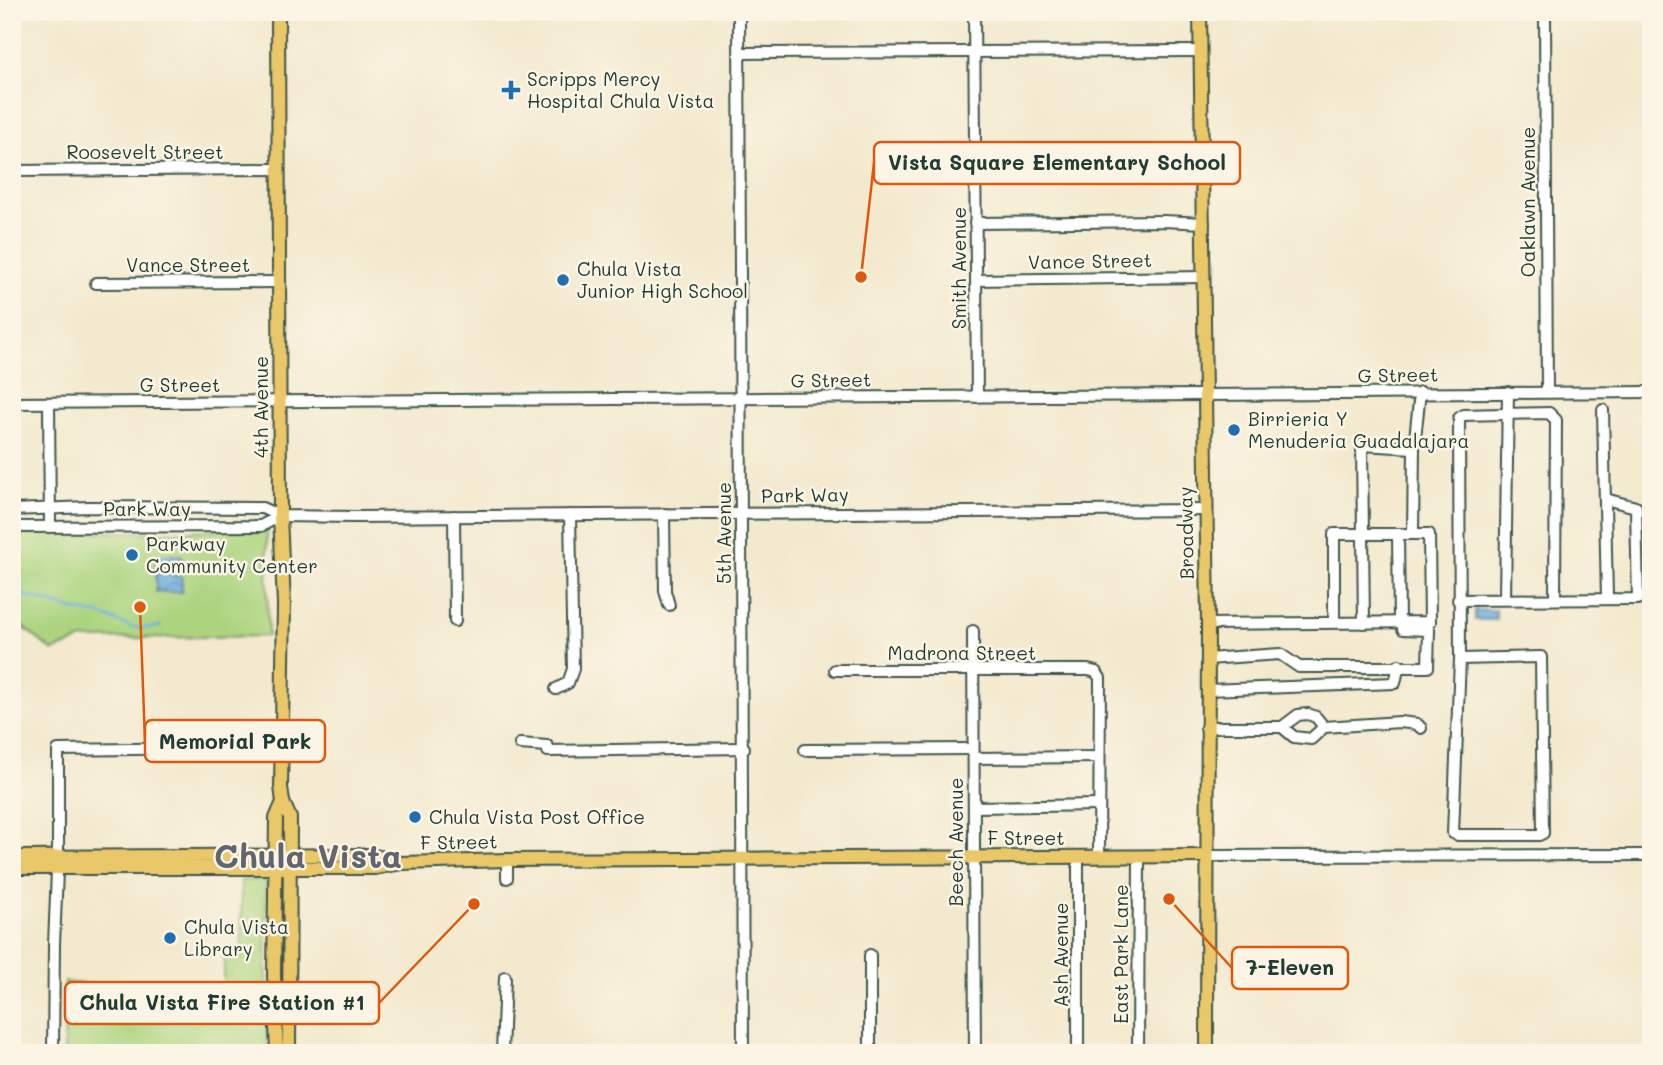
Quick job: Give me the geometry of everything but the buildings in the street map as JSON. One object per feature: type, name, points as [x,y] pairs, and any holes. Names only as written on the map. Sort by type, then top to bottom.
[{"type":"main road","name":"4th Avenue","points":[[278,12],[280,516],[284,604],[284,738],[281,747],[284,802],[290,818],[289,1053]]},
{"type":"main road","name":"Broadway","points":[[1200,12],[1204,223],[1208,1053]]},
{"type":"main road","name":"4th Avenue","points":[[277,1053],[274,975],[276,818],[284,802]]},
{"type":"main road","name":"F Street","points":[[12,857],[57,862],[290,861],[375,868],[402,863],[507,860],[1207,856]]},
{"type":"main road","name":"F Street","points":[[12,868],[57,862]]},
{"type":"street","name":"5th Avenue","points":[[739,12],[744,748],[743,1053]]},
{"type":"street","name":"Smith Avenue","points":[[974,12],[977,397]]},
{"type":"street","name":"Oaklawn Avenue","points":[[1545,12],[1547,392]]},
{"type":"street","points":[[740,53],[1201,51]]},
{"type":"street","points":[[976,165],[1203,164]]},
{"type":"street","name":"Roosevelt Street","points":[[12,171],[277,169]]},
{"type":"street","points":[[975,223],[1204,223]]},
{"type":"street","name":"Vance Street","points":[[976,280],[1204,277]]},
{"type":"street","name":"Vance Street","points":[[96,284],[280,282]]},
{"type":"street","name":"G Street","points":[[12,403],[742,393],[977,397],[1651,391]]},
{"type":"street","points":[[1413,534],[1414,448],[1420,392]]},
{"type":"street","points":[[1505,598],[1508,392]]},
{"type":"street","points":[[49,403],[50,527]]},
{"type":"street","points":[[1603,410],[1607,598]]},
{"type":"street","points":[[1460,659],[1541,657],[1543,833],[1539,835],[1453,833],[1460,659],[1459,418],[1463,415],[1549,413],[1556,420],[1555,598]]},
{"type":"street","points":[[1364,623],[1362,446],[1414,448]]},
{"type":"street","points":[[1458,600],[1638,599],[1636,507],[1605,499]]},
{"type":"street","points":[[165,526],[166,508]]},
{"type":"street","name":"Park Way","points":[[12,510],[262,508],[280,516],[454,516],[1205,510]]},
{"type":"street","points":[[664,514],[666,591],[669,605]]},
{"type":"street","points":[[556,689],[568,683],[573,669],[570,515]]},
{"type":"street","name":"Park Way","points":[[12,527],[261,526],[280,516]]},
{"type":"street","points":[[454,516],[455,621]]},
{"type":"street","points":[[1207,628],[1334,622],[1430,622],[1429,534],[1334,534],[1334,622]]},
{"type":"street","points":[[1398,535],[1399,622]]},
{"type":"street","points":[[1207,628],[1429,629],[1428,667],[1299,667],[1280,654],[1207,659]]},
{"type":"street","name":"Beech Avenue","points":[[973,631],[975,1053]]},
{"type":"street","points":[[1207,690],[1395,683],[1399,665]]},
{"type":"street","name":"Madrona Street","points":[[835,670],[1096,672],[1100,678],[1098,757]]},
{"type":"street","points":[[1206,727],[1282,727],[1298,715],[1316,717],[1324,727]]},
{"type":"street","points":[[1282,727],[1294,737],[1311,739],[1324,727],[1400,722],[1417,724],[1421,728]]},
{"type":"street","points":[[520,744],[547,746],[548,751],[744,748]]},
{"type":"street","points":[[53,1053],[58,750],[281,747]]},
{"type":"street","points":[[805,750],[1098,757],[1098,856]]},
{"type":"street","points":[[974,807],[1098,805]]},
{"type":"street","name":"F Street","points":[[1207,856],[1651,855]]},
{"type":"street","name":"East Park Lane","points":[[1138,1053],[1139,856]]},
{"type":"street","name":"Ash Avenue","points":[[1078,1053],[1079,857]]},
{"type":"street","points":[[507,860],[507,878]]},
{"type":"street","points":[[870,955],[870,1053]]},
{"type":"street","points":[[502,1053],[505,976]]},
{"type":"green space","points":[[267,529],[268,636],[83,639],[53,651],[19,624],[12,624],[12,531],[156,533]]},
{"type":"green space","points":[[241,880],[265,880],[266,883],[267,1053],[64,1053],[65,982],[113,987],[135,1003],[178,996],[211,996],[212,990],[224,988],[224,957],[242,957]]},
{"type":"water","points":[[156,555],[182,555],[182,564],[174,565],[174,576],[182,577],[182,592],[156,592]]},
{"type":"water","points":[[1475,610],[1496,610],[1496,620],[1475,620]]},
{"type":"waterway","points":[[12,593],[98,614],[128,626],[161,626]]},
{"type":"place","name":"Scripps Mercy Hospital Chula Vista","points":[[511,90]]},
{"type":"place","name":"Vista Square Elementary School","points":[[861,277]]},
{"type":"place","name":"Chula Vista Junior High School","points":[[563,280]]},
{"type":"place","name":"Birrieria Y Menuderia Guadalajara","points":[[1234,430]]},
{"type":"place","name":"Parkway Community Center","points":[[132,555]]},
{"type":"place","name":"Memorial Park","points":[[140,607]]},
{"type":"place","name":"Chula Vista Post Office","points":[[415,817]]},
{"type":"place","name":"7-Eleven","points":[[1169,899]]},
{"type":"place","name":"Chula Vista Fire Station #1","points":[[474,904]]},
{"type":"place","name":"Chula Vista Library","points":[[170,938]]},
{"type":"district","name":"Chula Vista","points":[[308,856]]}]
